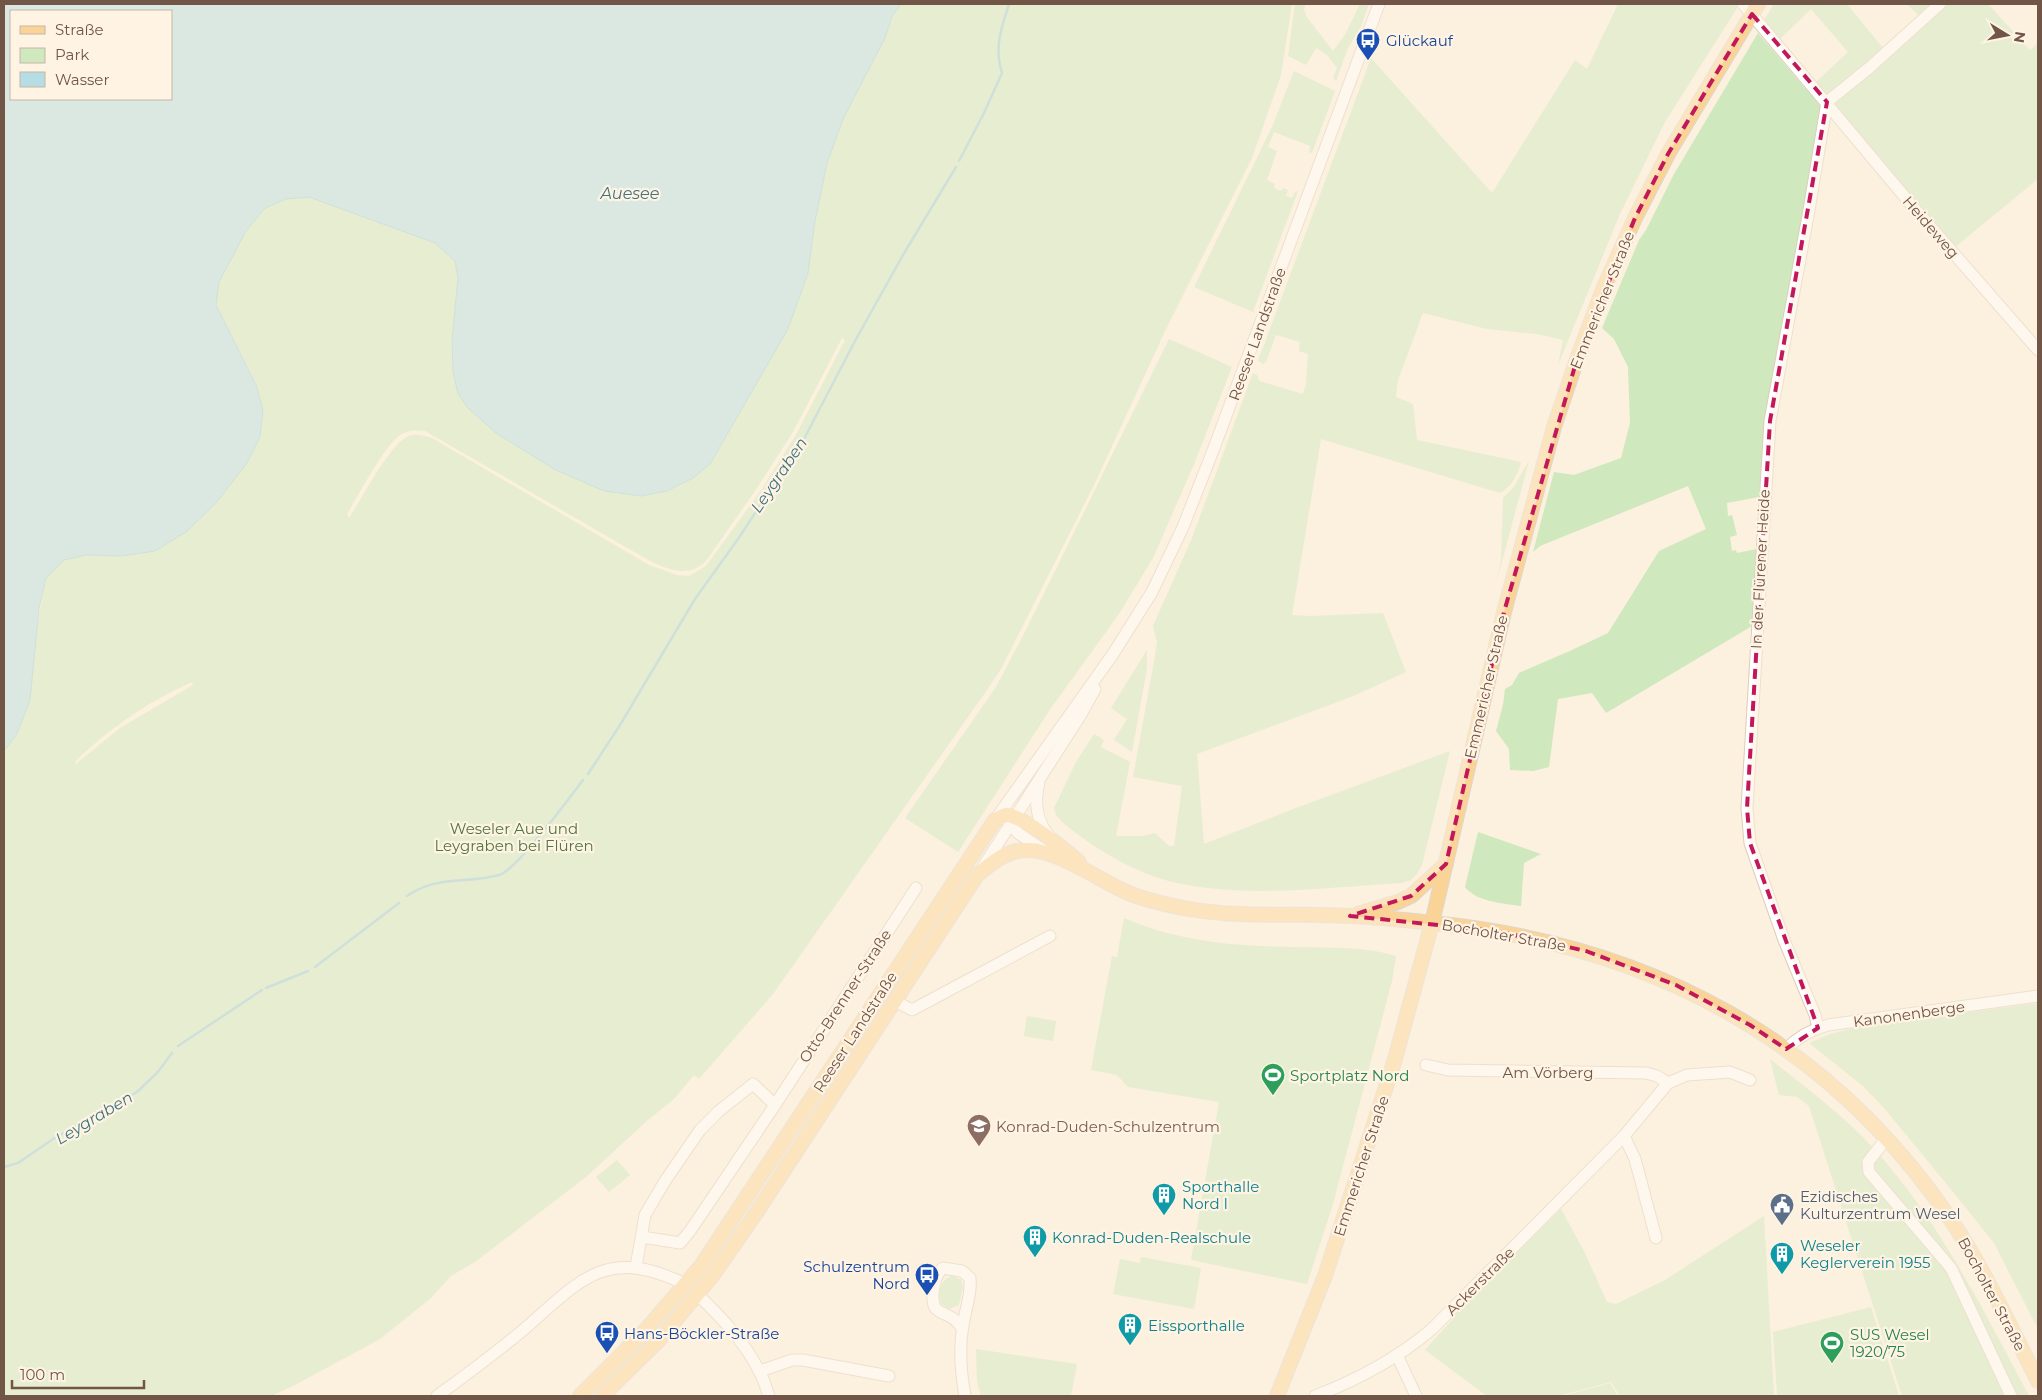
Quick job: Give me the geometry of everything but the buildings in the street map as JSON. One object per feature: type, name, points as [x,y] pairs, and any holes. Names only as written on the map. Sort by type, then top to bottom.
[{"type":"main road","name":"Emmericher Straße","points":[[1277,1396],[1326,1276],[1395,1058],[1432,923],[1506,603],[1554,427],[1577,359],[1604,287],[1635,218],[1668,154],[1751,7]]},
{"type":"main road","name":"Bocholter Straße","points":[[1005,817],[1126,892],[1171,906],[1218,914],[1350,916],[1432,923],[1532,937],[1586,951],[1638,968],[1712,1002],[1750,1024],[1786,1049],[1843,1096],[1886,1139],[1926,1186],[1954,1224],[2038,1381]]},
{"type":"main road","name":"Reeser Landstraße","points":[[580,1396],[644,1332],[701,1266],[1005,817]]},
{"type":"main road","points":[[978,875],[991,863],[1012,852],[1049,846]]},
{"type":"main road","points":[[1350,916],[1398,902],[1411,896],[1446,864]]},
{"type":"main road","name":"Reeser Landstraße","points":[[602,1396],[659,1340],[698,1295],[754,1216],[978,875]]},
{"type":"main road","points":[[685,1284],[698,1295]]},
{"type":"street","name":"Reeser Landstraße","points":[[978,875],[1005,817],[1152,592],[1183,527],[1218,439],[1379,4]]},
{"type":"street","points":[[1827,102],[1869,68],[1940,4]]},
{"type":"street","name":"Heideweg","points":[[1751,7],[1909,202],[2038,350]]},
{"type":"street","name":"In der Flürener Heide","points":[[1818,1028],[1815,1014],[1784,940],[1750,843],[1747,808],[1770,421],[1827,102]]},
{"type":"street","name":"Reeser Landstraße","points":[[1005,817],[1041,774],[1080,716],[1113,654]]},
{"type":"street","points":[[1041,774],[1036,795],[1036,812],[1049,846]]},
{"type":"street","name":"Otto-Brenner-Straße","points":[[642,1237],[680,1242],[775,1105],[916,888]]},
{"type":"street","name":"Reeser Landstraße","points":[[895,1001],[912,1010],[1050,936]]},
{"type":"street","name":"Kanonenberge","points":[[1786,1049],[1793,1042],[1818,1028],[2038,996]]},
{"type":"street","name":"Am Vörberg","points":[[1426,1065],[1448,1070],[1646,1073],[1657,1076],[1668,1083]]},
{"type":"street","name":"Ackerstraße","points":[[1315,1396],[1380,1366],[1412,1346],[1432,1329],[1624,1136],[1668,1083],[1686,1074],[1730,1072],[1750,1080]]},
{"type":"street","points":[[636,1267],[645,1215],[665,1181],[700,1130],[719,1111],[753,1084],[775,1105]]},
{"type":"street","points":[[1624,1136],[1636,1159],[1656,1238]]},
{"type":"street","name":"Bocholter Straße","points":[[1886,1139],[1868,1162],[1869,1172],[1951,1268],[2011,1396]]},
{"type":"street","points":[[437,1396],[509,1341],[571,1288],[593,1274],[614,1268],[636,1267],[661,1273],[685,1284]]},
{"type":"street","points":[[962,1328],[955,1318],[934,1308],[932,1303],[936,1276],[943,1268],[962,1271],[970,1278],[962,1328],[965,1396]]},
{"type":"street","points":[[698,1295],[724,1321],[760,1371],[769,1396]]},
{"type":"street","points":[[1397,1354],[1416,1396]]},
{"type":"street","points":[[760,1371],[786,1362],[803,1360],[889,1376]]},
{"type":"highlighted area","points":[[1752,14],[1827,102],[1770,421],[1747,808],[1750,843],[1818,1028],[1786,1049],[1750,1025],[1676,985],[1586,951],[1496,931],[1350,916],[1411,896],[1446,864],[1504,612],[1577,359],[1635,218],[1668,154]]},
{"type":"green space","name":"Weseler Aue und Leygraben bei Flüren","points":[[901,4],[1292,4],[1281,75],[1252,158],[1166,329],[1095,483],[1001,669],[773,994],[699,1079],[694,1075],[674,1099],[649,1119],[586,1177],[475,1262],[451,1276],[431,1298],[380,1339],[271,1396],[4,1396],[4,751],[17,734],[46,578],[63,560],[87,555],[122,556],[155,551],[186,532],[216,503],[247,463],[260,437],[263,410],[256,385],[216,306],[219,282],[246,231],[265,208],[286,199],[309,197],[435,243],[455,261],[458,278],[452,340],[454,372],[604,491],[641,496],[667,491],[693,478],[710,464],[787,329],[808,273],[815,221],[827,163],[844,117],[885,38],[892,16]],"holes":[[[842,338],[845,340],[797,433],[762,489],[706,566],[689,576],[677,575],[649,565],[432,438],[420,435],[409,436],[394,449],[385,460],[349,518],[347,514],[378,461],[392,442],[405,433],[425,431],[650,561],[679,571],[692,569],[706,561],[757,488],[793,432]],[[192,682],[193,685],[120,728],[76,764],[75,762],[115,727],[160,698]]]},
{"type":"green space","points":[[1295,4],[1306,4],[1303,11],[1305,11],[1306,16],[1333,51],[1345,35],[1360,4],[1369,4],[1361,26],[1348,48],[1336,81],[1333,78],[1337,68],[1327,55],[1316,48],[1306,65],[1288,56]]},
{"type":"green space","points":[[1618,4],[1739,5],[1665,122],[1620,214],[1558,365],[1563,340],[1537,334],[1487,329],[1423,313],[1398,380],[1396,397],[1413,404],[1417,440],[1521,462],[1514,480],[1500,493],[1321,439],[1292,615],[1383,613],[1406,672],[1351,697],[1197,754],[1204,844],[1450,751],[1422,865],[1417,874],[1411,880],[1402,883],[1292,890],[1237,890],[1209,888],[1166,880],[1134,868],[1104,852],[1062,822],[1056,815],[1054,808],[1076,762],[1094,734],[1104,740],[1101,747],[1130,762],[1116,836],[1143,836],[1155,833],[1169,846],[1174,846],[1182,786],[1133,777],[1157,642],[1153,626],[1192,538],[1253,373],[1257,375],[1259,381],[1303,394],[1306,384],[1308,354],[1299,351],[1300,342],[1276,335],[1266,362],[1263,364],[1258,361],[1371,58],[1492,193],[1575,60],[1587,69]]},
{"type":"green space","points":[[1774,4],[1847,4],[1883,48],[1830,94],[1826,94],[1816,82],[1848,52],[1811,9],[1779,40],[1764,20]]},
{"type":"green space","points":[[1907,4],[1933,4],[1919,16]]},
{"type":"green space","points":[[1944,4],[1988,4],[2030,50],[2038,43],[2038,179],[1954,248],[1833,106],[1833,101]]},
{"type":"green space","points":[[1758,33],[1823,109],[1765,417],[1759,497],[1727,503],[1728,516],[1732,515],[1737,535],[1730,537],[1732,551],[1736,550],[1737,553],[1757,549],[1752,626],[1606,713],[1592,693],[1558,699],[1549,767],[1533,771],[1510,770],[1509,749],[1496,731],[1505,689],[1512,685],[1519,673],[1608,633],[1659,551],[1706,529],[1688,486],[1540,546],[1533,552],[1554,472],[1574,475],[1621,458],[1630,423],[1628,367],[1614,339],[1602,328],[1639,240],[1674,174]]},
{"type":"green space","points":[[1294,71],[1335,91],[1312,153],[1309,152],[1310,146],[1274,132],[1268,147],[1277,151],[1267,180],[1275,184],[1274,188],[1281,191],[1283,188],[1288,190],[1286,196],[1292,198],[1295,192],[1298,191],[1253,312],[1194,287],[1272,127]]},
{"type":"green space","points":[[1169,339],[1232,367],[1195,462],[1153,558],[1119,614],[1051,708],[958,852],[905,818],[996,687],[1028,626]]},
{"type":"green space","points":[[1529,461],[1497,580],[1501,560],[1503,498],[1513,488]]},
{"type":"green space","points":[[1147,650],[1147,668],[1132,752],[1114,740],[1127,719],[1111,708]]},
{"type":"green space","points":[[1478,832],[1541,854],[1524,863],[1521,906],[1483,899],[1465,887]]},
{"type":"green space","name":"Sportplatz Nord","points":[[1124,918],[1166,933],[1228,944],[1358,949],[1396,956],[1392,981],[1333,1204],[1307,1284],[1191,1260],[1219,1102],[1128,1087],[1117,1075],[1091,1070],[1112,956],[1117,957]]},
{"type":"green space","points":[[2038,1003],[2038,1329],[1994,1243],[1954,1193],[1884,1108],[1863,1086],[1809,1043],[1830,1034],[1859,1027]]},
{"type":"green space","points":[[1027,1016],[1056,1021],[1053,1041],[1024,1036]]},
{"type":"green space","points":[[1770,1059],[1825,1103],[1864,1138],[1899,1179],[1921,1208],[1960,1269],[2029,1396],[1902,1396],[1809,1106],[1797,1097],[1779,1095]]},
{"type":"green space","points":[[617,1160],[630,1175],[609,1192],[596,1177]]},
{"type":"green space","points":[[1561,1209],[1585,1253],[1607,1302],[1616,1304],[1665,1280],[1764,1216],[1774,1396],[1620,1396],[1611,1382],[1558,1396],[1487,1396],[1425,1350],[1456,1313]]},
{"type":"green space","points":[[1141,1257],[1201,1268],[1194,1309],[1113,1294],[1120,1259],[1140,1263]]},
{"type":"green space","points":[[954,1276],[961,1280],[963,1286],[959,1305],[949,1309],[941,1304],[940,1291],[943,1282]]},
{"type":"green space","name":"SUS Wesel 1920/75","points":[[1871,1307],[1899,1396],[1777,1396],[1773,1332]]},
{"type":"green space","points":[[976,1349],[1077,1364],[1071,1396],[981,1396],[977,1381]]},
{"type":"green space","points":[[1610,1383],[1618,1396],[1563,1396]]},
{"type":"water","name":"Auesee","points":[[4,4],[901,4],[892,16],[885,38],[844,117],[827,163],[815,221],[808,273],[788,329],[710,464],[693,478],[667,491],[641,496],[604,491],[554,469],[496,433],[468,408],[458,394],[453,372],[452,340],[458,278],[455,261],[435,243],[309,197],[286,199],[265,208],[246,231],[219,282],[216,305],[256,385],[263,410],[260,437],[247,463],[216,503],[186,532],[155,551],[122,556],[87,555],[64,560],[46,578],[39,609],[30,700],[17,734],[4,751]]},
{"type":"waterway","name":"Leygraben","points":[[959,161],[1002,73],[999,46],[1001,30],[1009,4]]},
{"type":"waterway","name":"Leygraben","points":[[588,774],[620,725],[695,599],[738,539],[804,439],[855,341],[903,255],[956,167]]},
{"type":"waterway","name":"Leygraben","points":[[407,896],[429,885],[441,882],[487,878],[499,875],[507,870],[543,832],[583,780]]},
{"type":"waterway","name":"Leygraben","points":[[315,967],[399,903]]},
{"type":"waterway","name":"Leygraben","points":[[266,988],[308,971]]},
{"type":"waterway","name":"Leygraben","points":[[178,1046],[262,990]]},
{"type":"waterway","name":"Leygraben","points":[[4,1167],[18,1163],[53,1139],[137,1092],[157,1073],[172,1053]]},
{"type":"place","name":"Glückauf","points":[[1368,61]]},
{"type":"place","name":"Sportplatz Nord","points":[[1273,1096]]},
{"type":"place","name":"Konrad-Duden-Schulzentrum","points":[[979,1147]]},
{"type":"place","name":"Sporthalle Nord I","points":[[1164,1216]]},
{"type":"place","name":"Ezidisches Kulturzentrum Wesel","points":[[1782,1226]]},
{"type":"place","name":"Konrad-Duden-Realschule","points":[[1035,1258]]},
{"type":"place","name":"Weseler Keglerverein 1955","points":[[1782,1275]]},
{"type":"place","name":"Schulzentrum Nord","points":[[927,1296]]},
{"type":"place","name":"Eissporthalle","points":[[1130,1346]]},
{"type":"place","name":"Hans-Böckler-Straße","points":[[607,1354]]},
{"type":"place","name":"SUS Wesel 1920/75","points":[[1832,1364]]}]
